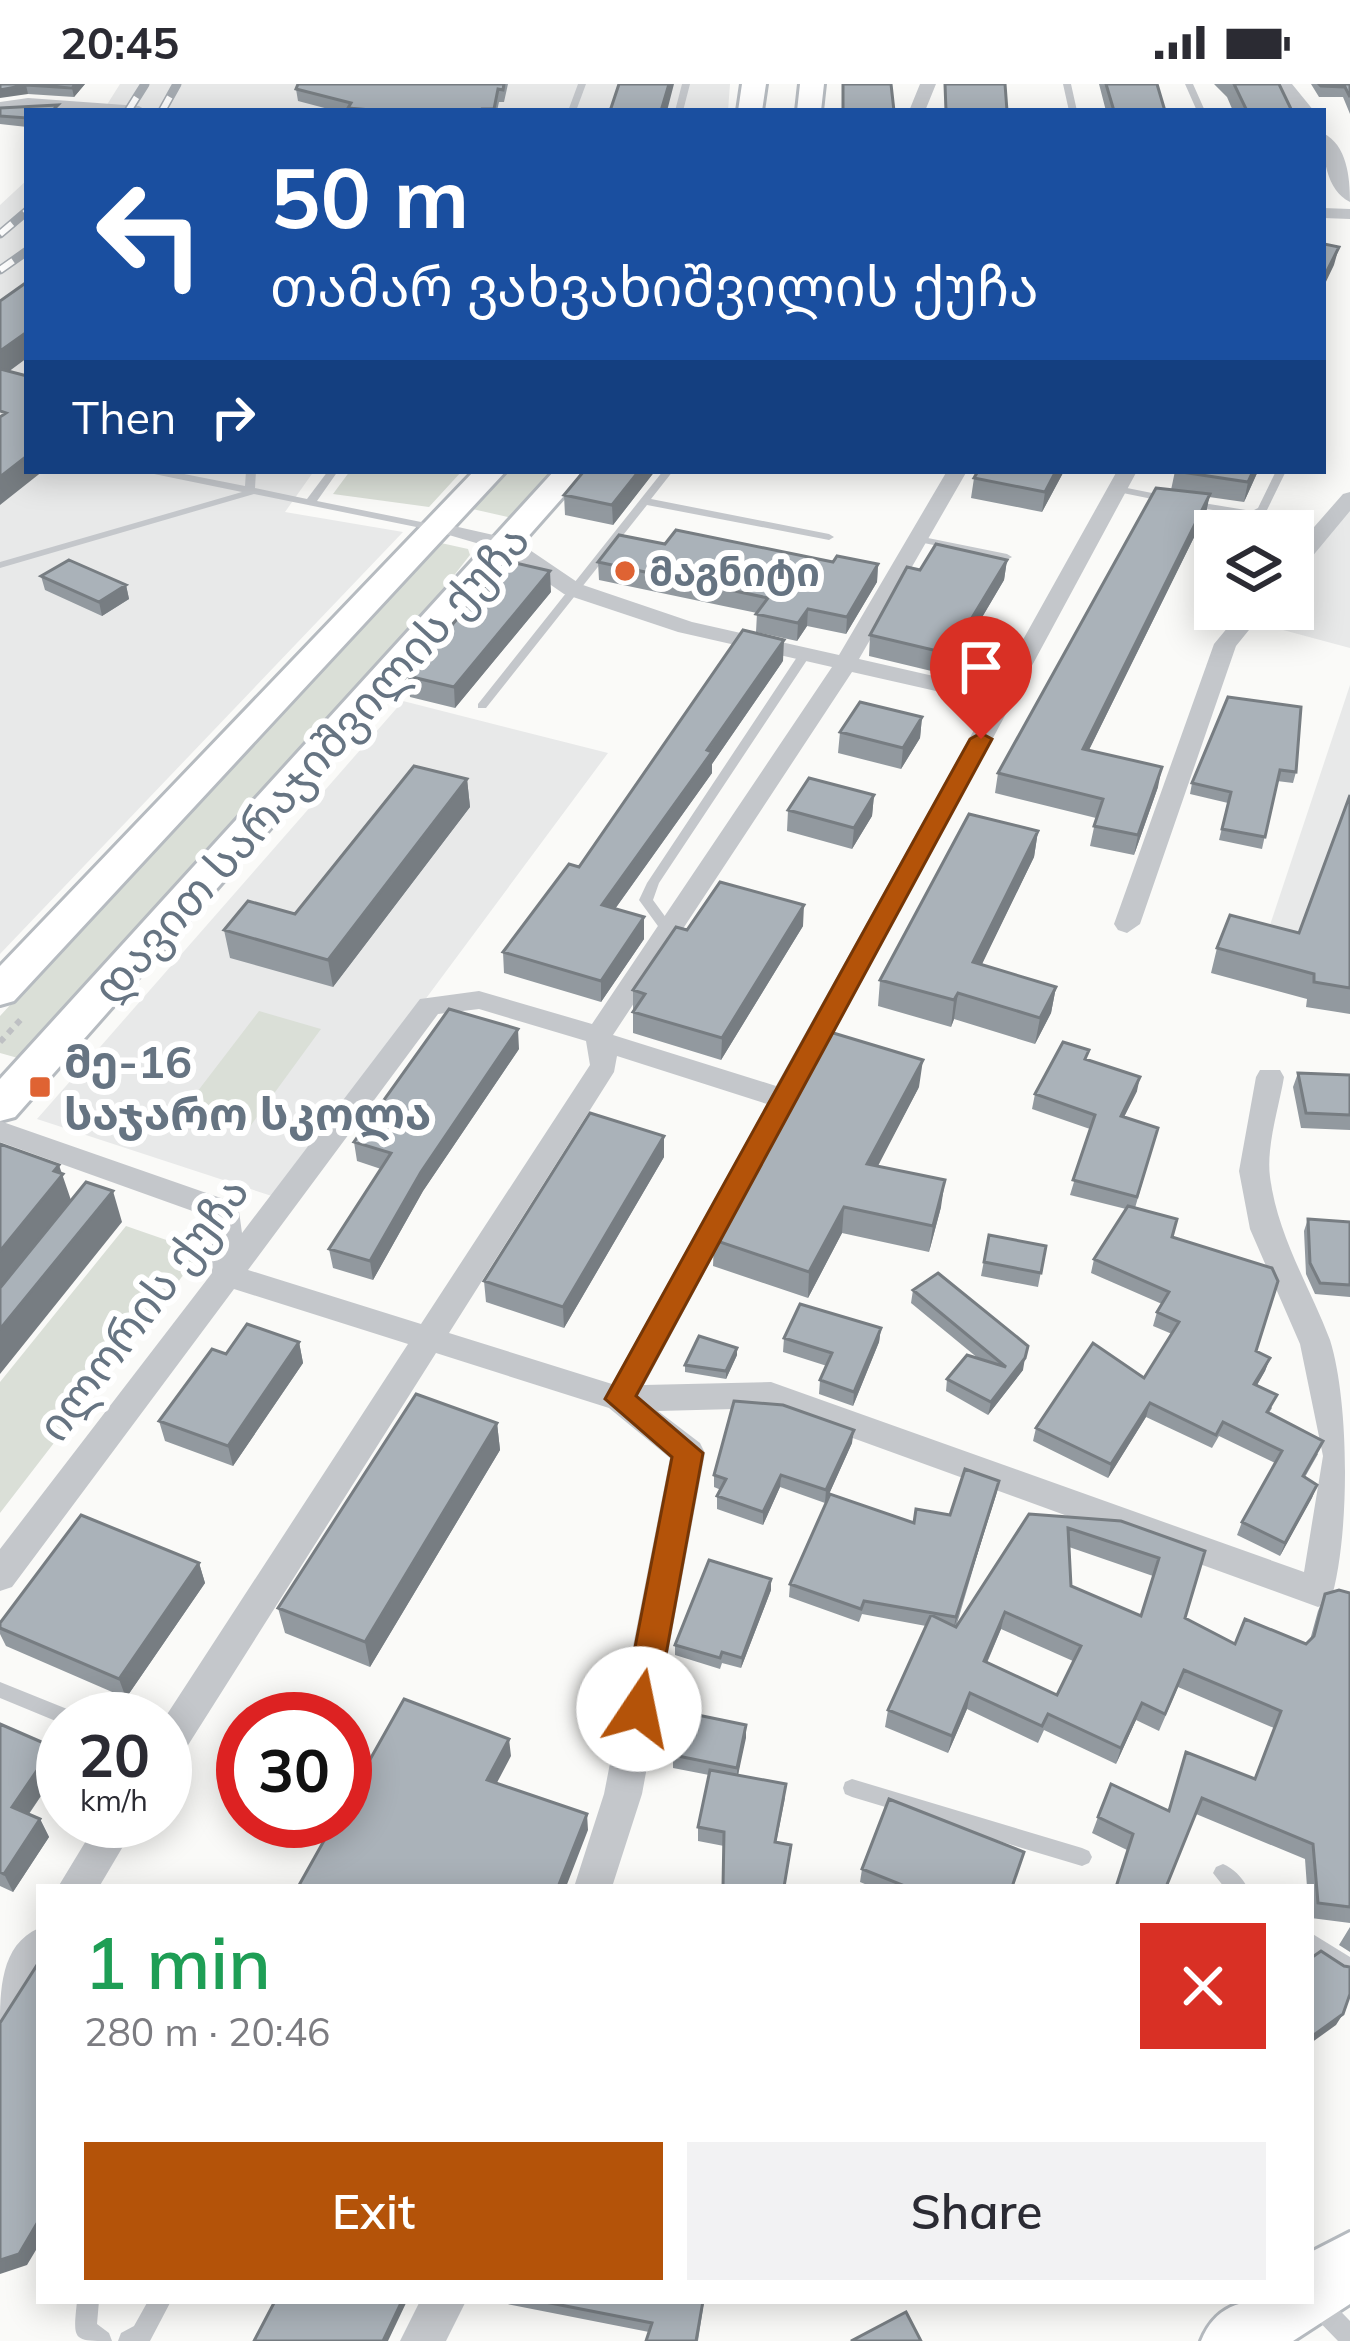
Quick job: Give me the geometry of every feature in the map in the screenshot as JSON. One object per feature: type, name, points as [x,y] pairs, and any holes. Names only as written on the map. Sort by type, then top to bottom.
[{"type":"main road","name":"დავით სარაჯიშვილის ქუჩა","points":[[0,992],[488,474]]},
{"type":"main road","name":"დავით სარაჯიშვილის ქუჩა","points":[[0,1106],[20,1068],[568,474]]},
{"type":"main road","points":[[1314,2292],[1350,2265]]},
{"type":"main road","points":[[1234,2341],[1290,2304]]},
{"type":"street","points":[[28,103],[53,84]]},
{"type":"street","points":[[1281,84],[1301,108]]},
{"type":"street","points":[[0,106],[97,108]]},
{"type":"street","points":[[1326,145],[1350,194]]},
{"type":"street","points":[[192,1707],[604,1065],[599,1038],[846,663],[955,474]]},
{"type":"street","points":[[620,1399],[1122,480]]},
{"type":"street","points":[[1314,540],[1350,498]]},
{"type":"street","points":[[436,528],[507,545],[572,589],[686,627],[1003,699]]},
{"type":"street","points":[[1127,924],[1226,644],[1238,630]]},
{"type":"street","name":"ილორის ქუჩა","points":[[0,1576],[430,1006],[479,1000],[784,1099]]},
{"type":"street","points":[[0,1131],[108,1180],[227,1212],[227,1275],[620,1399],[771,1395],[1318,1592],[1340,1456],[1316,1344],[1265,1229],[1254,1171],[1270,1077]]},
{"type":"street","points":[[594,1884],[623,1794],[688,1453],[620,1399]]},
{"type":"street","points":[[79,1884],[102,1848]]},
{"type":"street","points":[[0,2009],[36,1952]]},
{"type":"street","points":[[422,2341],[442,2304]]},
{"type":"lane","name":"დავით სარაჯიშვილის ქუჩა","points":[[167,474],[436,528]]},
{"type":"lane","points":[[0,566],[250,493],[251,474]]},
{"type":"lane","points":[[309,504],[331,474]]},
{"type":"lane","points":[[482,706],[666,474]]},
{"type":"lane","points":[[1122,480],[1253,514],[1262,510],[1280,474]]},
{"type":"lane","points":[[644,501],[829,537]]},
{"type":"lane","points":[[918,538],[1007,557]]},
{"type":"lane","points":[[668,930],[646,900],[652,883],[805,653]]},
{"type":"lane","points":[[0,1690],[36,1705]]},
{"type":"lane","points":[[852,1788],[1082,1857]]},
{"type":"lane","points":[[1314,1945],[1347,1966]]},
{"type":"lane","points":[[1314,2297],[1350,2337]]},
{"type":"lane","points":[[88,2304],[86,2329],[101,2341]]},
{"type":"lane","points":[[129,2341],[142,2334],[158,2304]]},
{"type":"shaded area","points":[[120,84],[730,84],[728,108],[105,108]]},
{"type":"shaded area","points":[[24,183],[24,474],[312,474],[285,512],[403,532],[0,954],[0,205]]},
{"type":"shaded area","points":[[348,474],[459,474],[429,507],[333,494]]},
{"type":"shaded area","points":[[497,474],[549,474],[512,518],[468,508]]},
{"type":"shaded area","points":[[1350,503],[1350,648],[1283,630],[1314,630],[1314,547]]},
{"type":"shaded area","points":[[441,543],[468,549],[470,555],[409,633],[25,1060],[0,1053],[0,1016],[430,548]]},
{"type":"shaded area","points":[[1350,685],[1350,973],[1263,946]]},
{"type":"shaded area","points":[[403,701],[608,753],[278,1198],[37,1119]]},
{"type":"shaded area","points":[[259,1011],[321,1029],[246,1132],[181,1113]]},
{"type":"shaded area","points":[[126,1226],[201,1252],[0,1513],[0,1382]]},
{"type":"building","points":[[0,84],[76,84],[72,88],[26,85],[0,90]]},
{"type":"building","points":[[298,84],[504,84],[503,90],[498,89],[494,108],[348,108],[351,103],[296,89]]},
{"type":"building","points":[[619,84],[669,84],[662,108],[611,108]]},
{"type":"building","points":[[843,84],[891,84],[894,108],[843,108]]},
{"type":"building","points":[[945,84],[1005,84],[1007,108],[946,108]]},
{"type":"building","points":[[1106,84],[1157,84],[1164,108],[1113,108]]},
{"type":"building","points":[[1234,84],[1279,84],[1291,108],[1246,108]]},
{"type":"building","points":[[1319,84],[1350,84],[1350,97],[1345,87]]},
{"type":"building","points":[[58,105],[24,108],[24,118],[0,116],[0,108]]},
{"type":"building","points":[[1326,244],[1339,247],[1326,273]]},
{"type":"building","points":[[24,284],[24,334],[0,351],[0,301]]},
{"type":"building","points":[[0,369],[24,375],[24,458],[0,477],[0,417],[6,413],[0,411]]},
{"type":"building","points":[[582,474],[637,474],[612,505],[564,495]]},
{"type":"building","points":[[976,474],[1054,474],[1045,492],[974,478]]},
{"type":"building","points":[[1195,474],[1252,474],[1248,482]]},
{"type":"building","points":[[1156,488],[1210,494],[1202,510],[1194,510],[1194,526],[1083,749],[1162,767],[1138,835],[1094,826],[1103,799],[998,773]]},
{"type":"building","points":[[676,530],[833,562],[837,556],[878,564],[847,617],[808,609],[798,623],[756,614],[768,598],[598,562],[619,535],[665,544]]},
{"type":"building","points":[[936,544],[1007,560],[950,654],[870,635],[907,567],[920,570]]},
{"type":"building","points":[[69,560],[126,585],[99,602],[41,576]]},
{"type":"building","points":[[507,561],[550,571],[454,687],[408,676]]},
{"type":"building","points":[[743,630],[784,640],[707,750],[712,752],[602,905],[644,917],[601,981],[503,952],[569,864],[579,867]]},
{"type":"building","points":[[1228,697],[1301,707],[1296,772],[1280,770],[1265,837],[1222,829],[1231,792],[1192,783]]},
{"type":"building","points":[[860,702],[922,717],[903,748],[840,732]]},
{"type":"building","points":[[414,766],[467,779],[328,960],[224,930],[248,901],[295,914]]},
{"type":"building","points":[[809,778],[874,795],[854,828],[788,810]]},
{"type":"building","points":[[1350,795],[1350,988],[1314,982],[1314,974],[1217,948],[1230,915],[1299,933]]},
{"type":"building","points":[[969,814],[1038,831],[973,962],[1056,987],[1040,1018],[958,993],[954,1000],[880,980]]},
{"type":"building","points":[[720,882],[804,905],[722,1038],[633,1012],[645,994],[633,990],[676,927],[687,930]]},
{"type":"building","points":[[449,1009],[518,1029],[421,1172],[370,1261],[329,1249],[391,1153],[354,1142]]},
{"type":"building","points":[[830,1032],[923,1060],[867,1164],[945,1180],[933,1226],[844,1207],[809,1272],[714,1240]]},
{"type":"building","points":[[1063,1042],[1089,1050],[1085,1059],[1140,1077],[1121,1116],[1158,1128],[1137,1197],[1073,1180],[1095,1115],[1035,1094]]},
{"type":"building","points":[[1298,1073],[1350,1075],[1350,1115],[1306,1113]]},
{"type":"building","points":[[590,1113],[664,1136],[563,1307],[484,1281]]},
{"type":"building","points":[[0,1144],[59,1165],[54,1171],[63,1174],[0,1251]]},
{"type":"building","points":[[86,1182],[113,1191],[0,1329],[0,1288]]},
{"type":"building","points":[[1128,1206],[1177,1219],[1172,1237],[1272,1268],[1278,1281],[1256,1351],[1270,1358],[1254,1384],[1277,1395],[1267,1412],[1323,1441],[1303,1476],[1317,1485],[1285,1543],[1242,1522],[1282,1451],[1223,1422],[1216,1435],[1150,1403],[1111,1464],[1036,1428],[1093,1343],[1144,1378],[1179,1322],[1157,1312],[1169,1292],[1094,1259]]},
{"type":"building","points":[[1308,1219],[1350,1222],[1350,1285],[1320,1283],[1310,1263]]},
{"type":"building","points":[[989,1235],[1046,1246],[1041,1273],[984,1262]]},
{"type":"building","points":[[938,1273],[1028,1346],[1025,1358],[991,1402],[947,1379],[967,1355],[1006,1367],[913,1290]]},
{"type":"building","points":[[800,1304],[881,1328],[854,1392],[820,1380],[832,1353],[784,1338]]},
{"type":"building","points":[[247,1324],[299,1342],[228,1446],[159,1421],[212,1349],[226,1354]]},
{"type":"building","points":[[699,1336],[737,1348],[726,1371],[685,1365]]},
{"type":"building","points":[[416,1394],[497,1423],[365,1642],[278,1608]]},
{"type":"building","points":[[734,1401],[783,1405],[854,1430],[826,1490],[781,1475],[763,1512],[717,1496],[726,1479],[714,1475]]},
{"type":"building","points":[[965,1469],[999,1481],[956,1617],[864,1601],[861,1609],[790,1584],[830,1494],[914,1523],[916,1509],[950,1515]]},
{"type":"building","points":[[1029,1514],[1121,1521],[1205,1551],[1185,1618],[1235,1644],[1245,1619],[1306,1644],[1314,1636],[1325,1594],[1350,1593],[1350,1907],[1318,1903],[1313,1844],[1202,1798],[1167,1884],[1117,1884],[1133,1834],[1098,1817],[1111,1784],[1169,1811],[1186,1752],[1255,1779],[1281,1711],[1184,1670],[1165,1714],[1142,1703],[1121,1748],[1048,1714],[1042,1726],[970,1693],[952,1736],[888,1710],[931,1615],[956,1627]],"holes":[[[1068,1528],[1159,1558],[1141,1616],[1071,1586]],[[1005,1612],[1081,1646],[1057,1695],[984,1661]]]},
{"type":"building","points":[[81,1515],[199,1563],[119,1679],[0,1628]]},
{"type":"building","points":[[709,1560],[771,1579],[742,1658],[722,1652],[720,1658],[675,1645]]},
{"type":"building","points":[[404,1699],[509,1739],[487,1780],[587,1814],[559,1884],[300,1884],[320,1848],[372,1848],[372,1756]]},
{"type":"building","points":[[683,1712],[746,1725],[737,1768],[673,1755]]},
{"type":"building","points":[[0,1724],[36,1740],[36,1772],[12,1807],[36,1817],[36,1825],[4,1874],[0,1872]]},
{"type":"building","points":[[710,1770],[786,1784],[775,1842],[791,1845],[784,1884],[723,1884],[724,1832],[698,1827]]},
{"type":"building","points":[[889,1799],[1024,1852],[1013,1884],[900,1884],[862,1869]]},
{"type":"building","points":[[1321,1951],[1350,1967],[1350,1994],[1343,2014],[1314,2035],[1314,1956]]},
{"type":"building","points":[[36,1967],[36,2225],[19,2254],[0,2260],[0,2023]]},
{"type":"building","points":[[273,2304],[401,2304],[383,2341],[254,2341]]},
{"type":"building","points":[[555,2304],[702,2304],[696,2341],[646,2341],[652,2323]]},
{"type":"building","points":[[906,2312],[921,2341],[851,2341]]},
{"type":"railway","points":[[130,108],[145,84]]},
{"type":"railway","points":[[164,108],[177,84]]},
{"type":"railway","points":[[0,234],[24,214]]},
{"type":"railway","points":[[0,270],[24,253]]},
{"type":"place","name":"მაგნიტი","points":[[625,571]]},
{"type":"place","name":"მე-16 საჯარო სკოლა","points":[[40,1087]]},
{"type":"route","points":[[639,1709],[688,1453],[620,1399],[981,739]]}]
